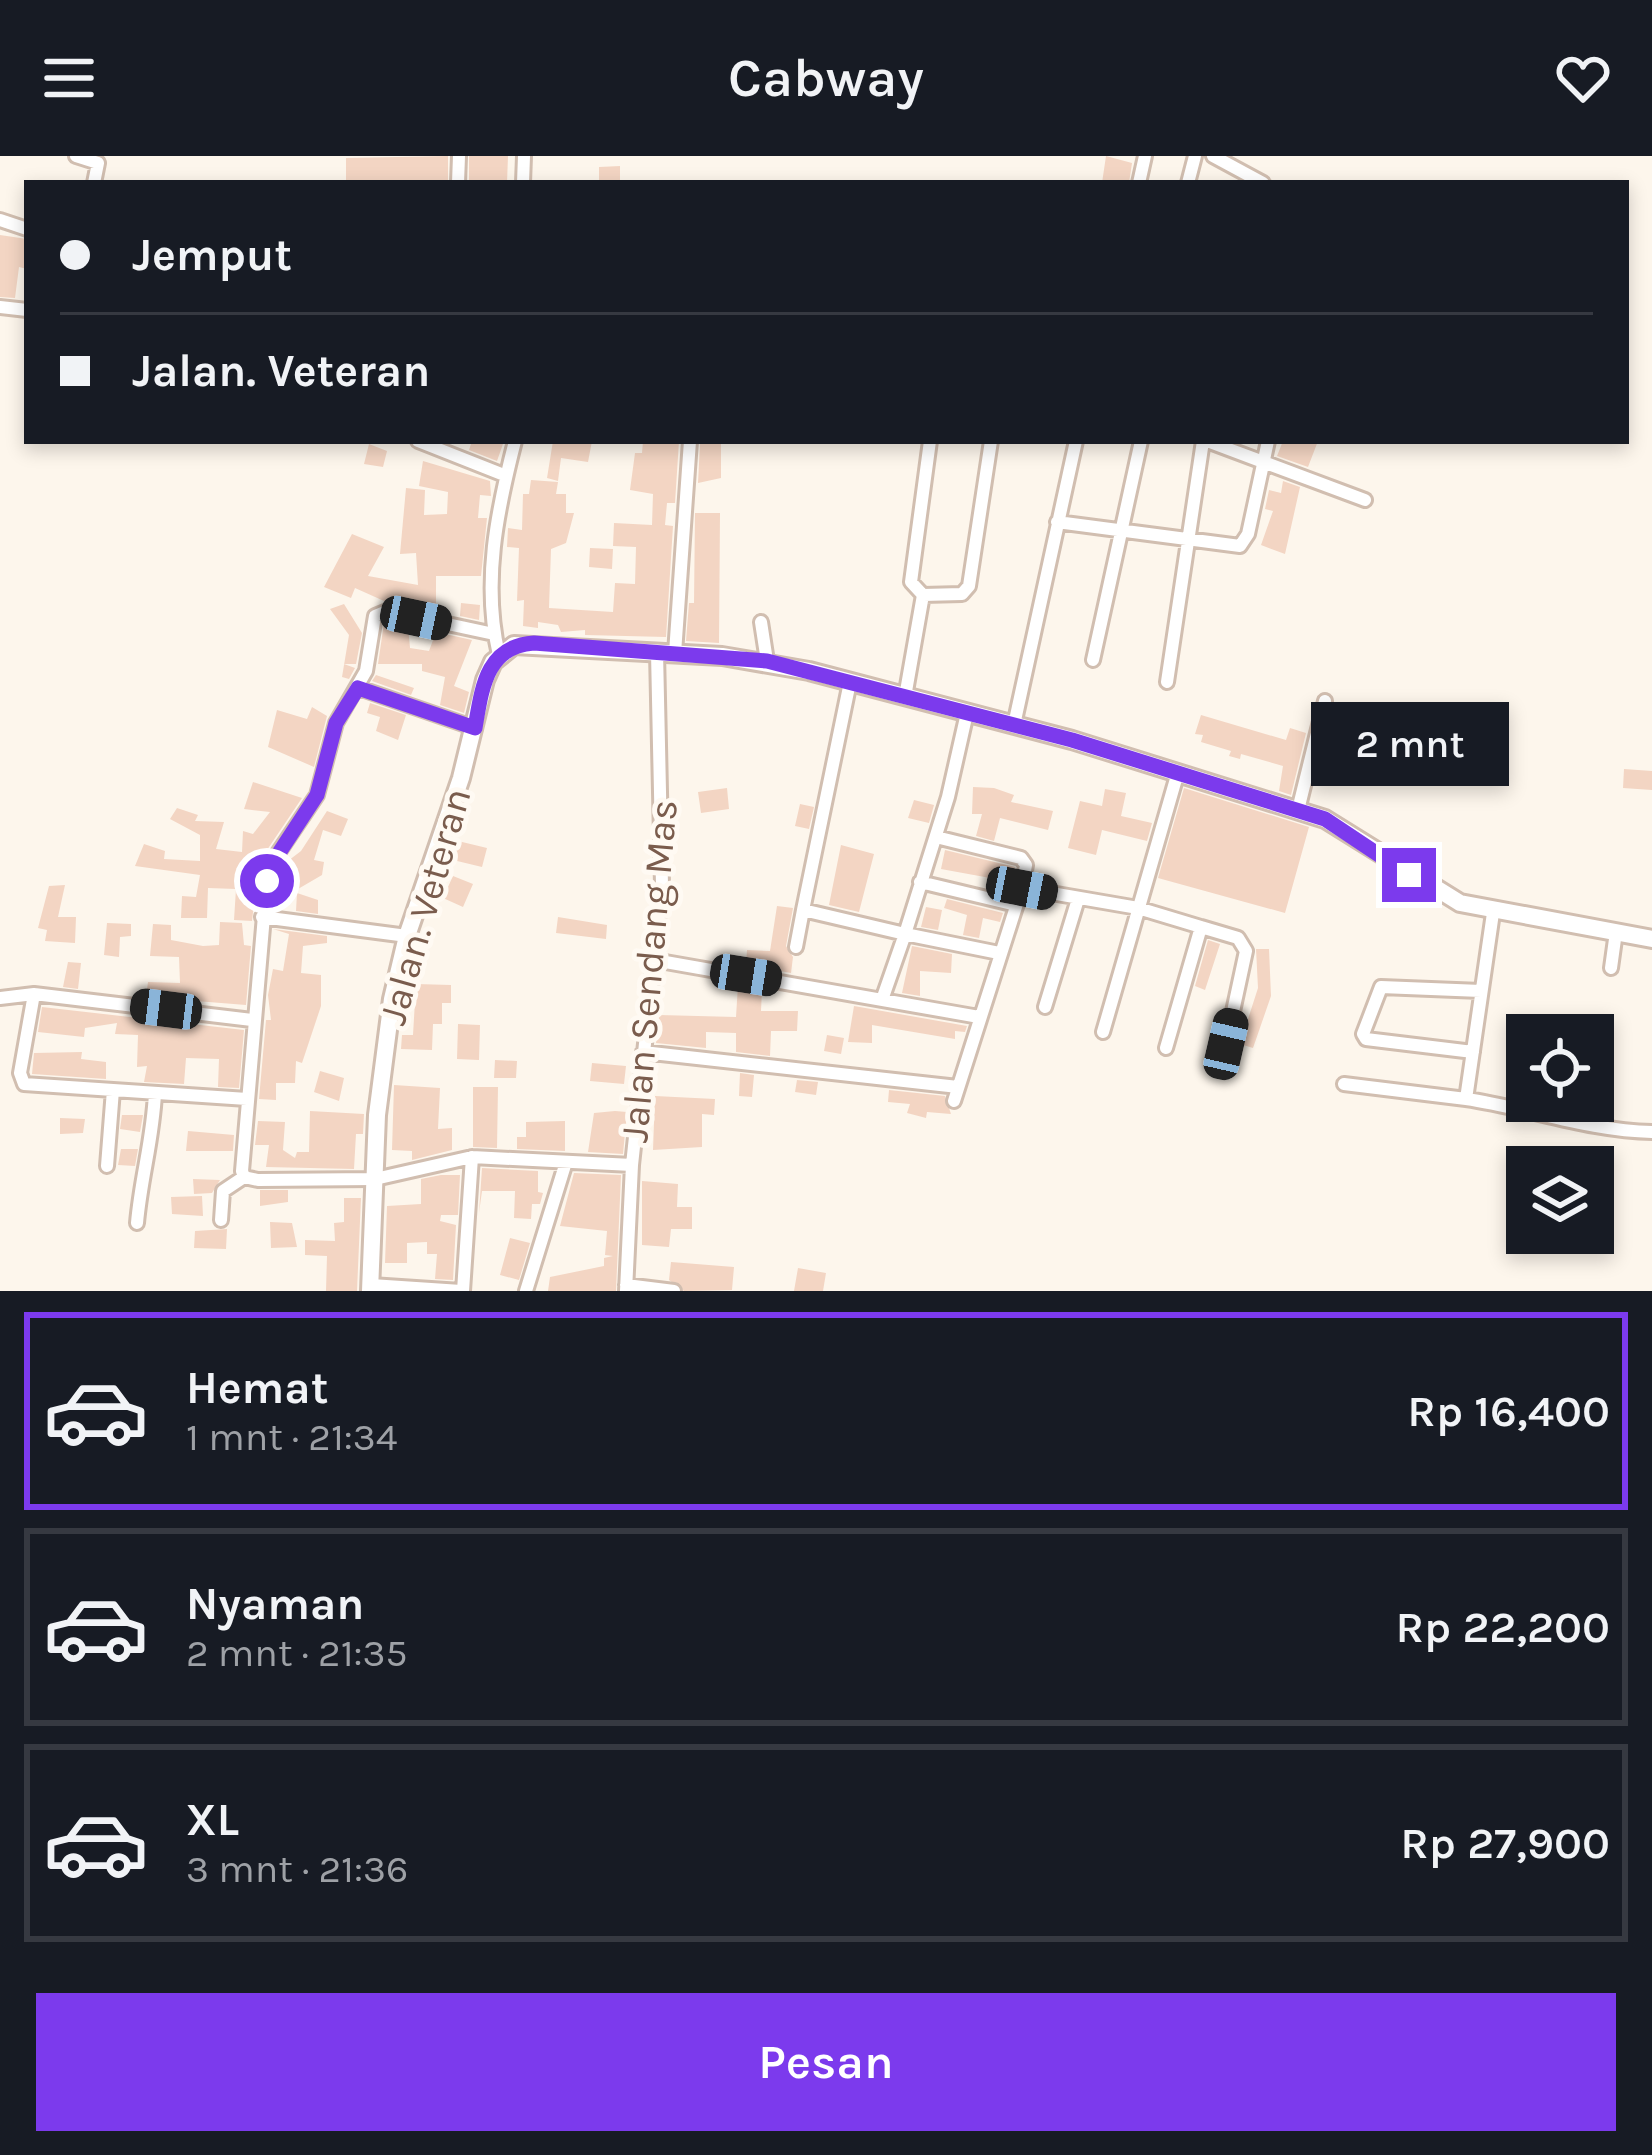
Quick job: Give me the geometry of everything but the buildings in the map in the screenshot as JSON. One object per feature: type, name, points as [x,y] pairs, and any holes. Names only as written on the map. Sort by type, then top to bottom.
[{"type":"street","points":[[76,156],[99,165],[95,180]]},
{"type":"street","points":[[1213,156],[1257,180]]},
{"type":"street","points":[[426,444],[504,475]]},
{"type":"street","points":[[514,444],[504,475],[494,555],[494,634],[499,656],[514,646],[534,643],[767,661],[1014,725],[1298,810],[1342,829],[1433,889],[1493,913],[1652,939]]},
{"type":"street","name":"Jalan Sendang Mas","points":[[626,1288],[632,1166],[654,960],[664,806],[666,652],[690,444]]},
{"type":"street","points":[[930,444],[911,582],[923,595],[962,594],[969,586],[991,444]]},
{"type":"street","points":[[1014,725],[1075,444]]},
{"type":"street","points":[[1094,660],[1140,444]]},
{"type":"street","points":[[1167,682],[1204,444]]},
{"type":"street","points":[[1213,444],[1365,500]]},
{"type":"street","points":[[1057,523],[1234,547],[1246,542],[1267,444]]},
{"type":"street","points":[[904,697],[923,595]]},
{"type":"street","points":[[244,1177],[252,1020],[271,867],[317,795],[336,723],[358,688],[374,621],[382,611],[494,634]]},
{"type":"street","points":[[761,622],[767,661]]},
{"type":"street","name":"Jalan. Veteran","points":[[370,1288],[382,1050],[407,936],[475,728],[485,680],[499,656]]},
{"type":"street","points":[[796,947],[850,682]]},
{"type":"street","points":[[358,688],[475,728]]},
{"type":"street","points":[[1298,810],[1324,701]]},
{"type":"street","points":[[884,997],[936,837],[967,713]]},
{"type":"street","points":[[1103,1032],[1178,772]]},
{"type":"street","points":[[643,1052],[956,1094],[1022,888],[1021,858],[936,837]]},
{"type":"street","points":[[920,882],[1016,905]]},
{"type":"street","points":[[1022,888],[1138,908],[1238,938],[1246,951],[1226,1044]]},
{"type":"street","points":[[1045,1007],[1078,899]]},
{"type":"street","points":[[803,910],[999,953]]},
{"type":"street","points":[[1466,1099],[1493,913]]},
{"type":"street","points":[[262,917],[407,936]]},
{"type":"street","points":[[1166,1048],[1201,926]]},
{"type":"street","points":[[1611,968],[1616,932]]},
{"type":"street","points":[[654,960],[979,1017]]},
{"type":"street","points":[[1473,1052],[1366,1039],[1363,1034],[1381,987],[1481,991]]},
{"type":"street","points":[[0,998],[34,994],[252,1020]]},
{"type":"street","points":[[34,994],[22,1082],[247,1099]]},
{"type":"street","points":[[1345,1084],[1534,1108],[1591,1125],[1652,1132]]},
{"type":"street","points":[[107,1166],[113,1090]]},
{"type":"street","points":[[137,1223],[141,1170],[152,1148],[155,1093]]},
{"type":"street","points":[[370,1288],[462,1291],[472,1157]]},
{"type":"street","points":[[221,1220],[223,1191],[244,1177],[375,1179],[472,1157],[632,1166]]},
{"type":"street","points":[[526,1291],[566,1162]]},
{"type":"street","points":[[626,1288],[674,1291]]},
{"type":"route","points":[[267,881],[277,856],[317,795],[336,723],[358,688],[475,728],[493,662],[505,649],[534,643],[767,661],[1072,740],[1325,819],[1409,875]]}]
